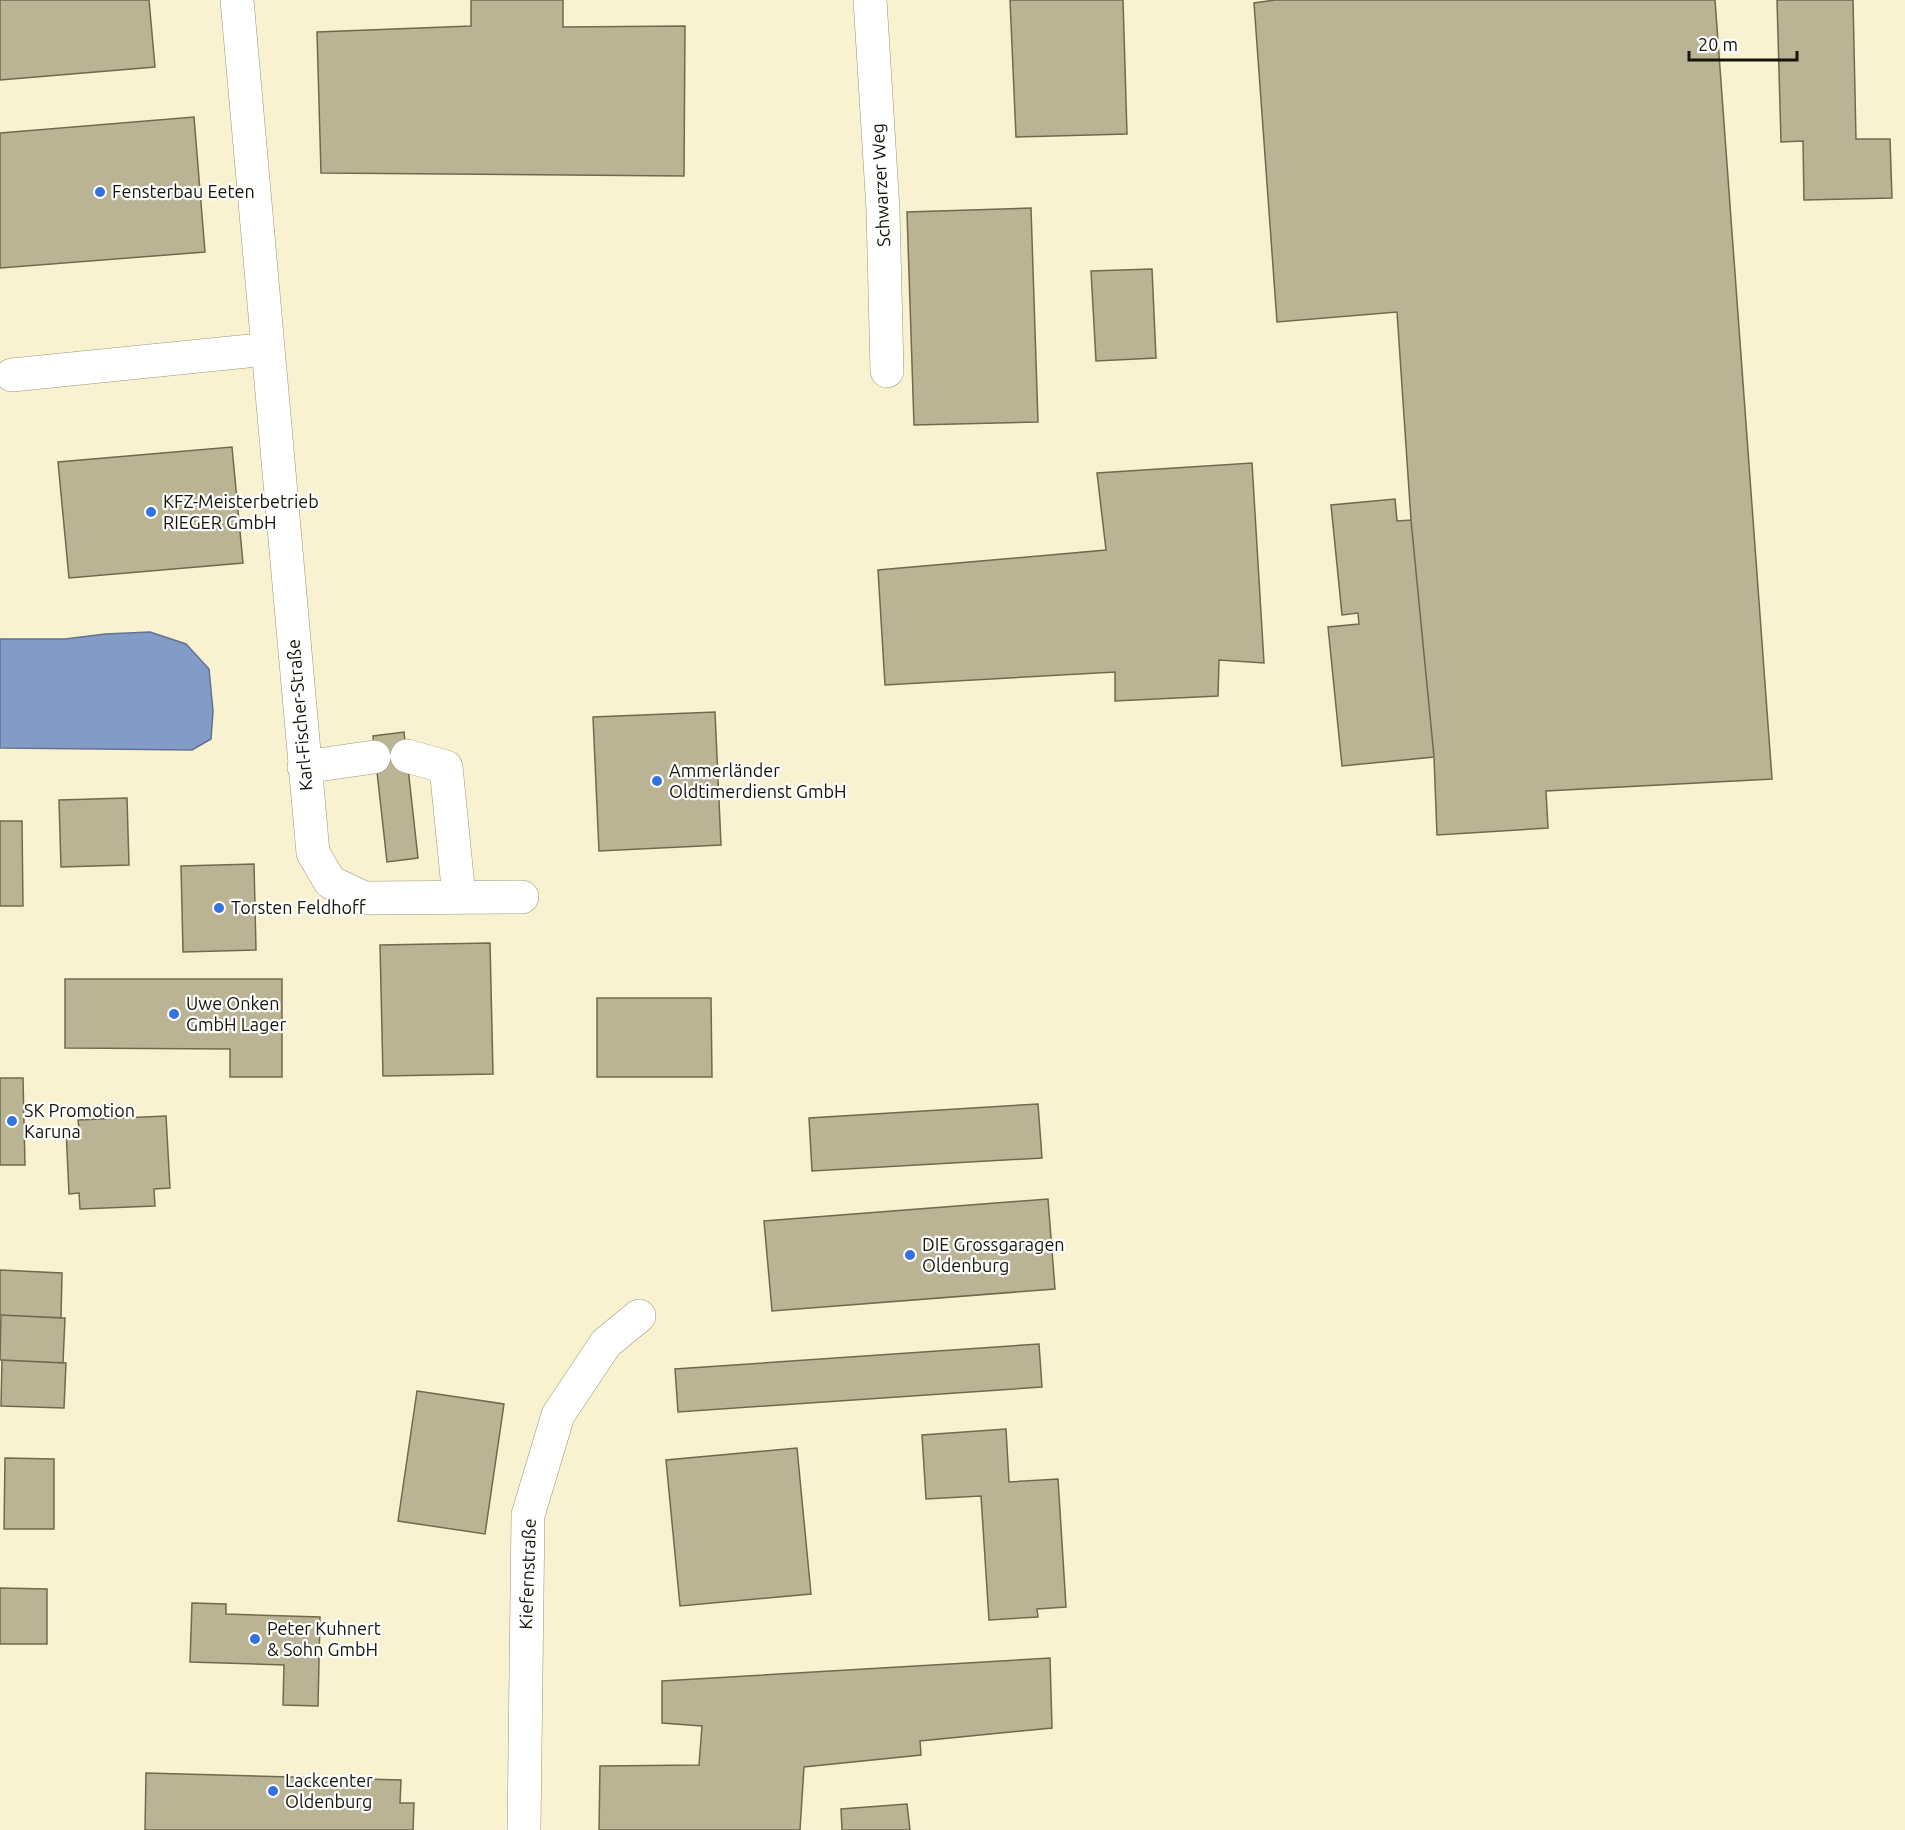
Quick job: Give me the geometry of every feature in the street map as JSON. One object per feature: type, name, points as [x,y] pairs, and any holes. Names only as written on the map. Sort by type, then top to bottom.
[{"type":"street","name":"Karl-Fischer-Straße","points":[[237,0],[313,853],[330,882],[364,898],[522,897]]},
{"type":"street","name":"Schwarzer Weg","points":[[870,0],[883,210],[887,371]]},
{"type":"street","points":[[12,375],[268,349]]},
{"type":"street","points":[[407,756],[447,767],[459,897]]},
{"type":"street","points":[[304,767],[374,757]]},
{"type":"street","name":"Kiefernstraße","points":[[524,1830],[528,1515],[558,1414],[606,1343],[639,1316]]},
{"type":"water","points":[[150,632],[186,644],[209,669],[213,711],[211,739],[192,750],[0,748],[0,639],[65,639]]},
{"type":"building","points":[[0,0],[149,0],[155,67],[0,80]]},
{"type":"building","points":[[471,0],[563,0],[563,27],[685,26],[684,176],[321,173],[317,32],[471,26]]},
{"type":"building","points":[[1010,0],[1123,0],[1127,134],[1016,137]]},
{"type":"building","points":[[1275,0],[1715,0],[1772,779],[1546,791],[1548,828],[1437,835],[1434,757],[1411,520],[1397,312],[1277,322],[1254,3]]},
{"type":"building","points":[[1777,0],[1853,0],[1856,139],[1890,139],[1892,198],[1804,200],[1803,141],[1781,142]]},
{"type":"building","name":"Fensterbau Eeten","points":[[194,117],[205,252],[0,268],[0,133]]},
{"type":"building","points":[[1031,208],[1038,422],[914,425],[907,212]]},
{"type":"building","points":[[1152,269],[1156,358],[1096,361],[1091,271]]},
{"type":"building","name":"KFZ-Meisterbetrieb RIEGER GmbH","points":[[232,447],[243,563],[69,578],[58,462]]},
{"type":"building","points":[[1252,463],[1264,663],[1219,660],[1218,696],[1115,701],[1115,672],[885,685],[878,570],[1106,550],[1097,473]]},
{"type":"building","points":[[1395,499],[1397,521],[1411,520],[1434,757],[1342,766],[1328,627],[1359,624],[1358,613],[1342,615],[1331,505]]},
{"type":"building","name":"Ammerländer Oldtimerdienst GmbH","points":[[715,712],[721,845],[599,851],[593,717]]},
{"type":"building","points":[[404,732],[418,858],[387,862],[373,736]]},
{"type":"building","points":[[127,798],[129,865],[61,867],[59,800]]},
{"type":"building","points":[[0,821],[22,821],[23,906],[0,906]]},
{"type":"building","name":"Torsten Feldhoff","points":[[254,864],[256,950],[183,952],[181,866]]},
{"type":"building","points":[[490,943],[493,1074],[383,1076],[380,945]]},
{"type":"building","name":"Uwe Onken GmbH Lager","points":[[65,979],[282,979],[282,1077],[230,1077],[230,1049],[65,1048]]},
{"type":"building","points":[[597,998],[711,998],[712,1077],[597,1077]]},
{"type":"building","name":"SK Promotion Karuna","points":[[0,1078],[23,1078],[25,1165],[0,1165]]},
{"type":"building","points":[[1038,1104],[1042,1158],[812,1171],[809,1118]]},
{"type":"building","points":[[166,1116],[170,1188],[154,1189],[155,1206],[80,1209],[79,1193],[69,1194],[66,1129],[79,1128],[78,1120]]},
{"type":"building","name":"DIE Grossgaragen Oldenburg","points":[[1048,1199],[1055,1289],[772,1311],[764,1221]]},
{"type":"building","points":[[0,1270],[62,1273],[61,1318],[0,1315]]},
{"type":"building","points":[[1,1315],[65,1318],[63,1363],[0,1360]]},
{"type":"building","points":[[1039,1344],[1042,1387],[678,1412],[675,1369]]},
{"type":"building","points":[[2,1360],[66,1363],[64,1408],[1,1406]]},
{"type":"building","points":[[417,1391],[504,1404],[485,1534],[398,1521]]},
{"type":"building","points":[[1006,1429],[1009,1482],[1058,1479],[1066,1607],[1037,1609],[1038,1617],[989,1620],[981,1496],[926,1499],[922,1435]]},
{"type":"building","points":[[797,1448],[811,1594],[680,1606],[666,1460]]},
{"type":"building","points":[[5,1458],[54,1459],[54,1529],[4,1529]]},
{"type":"building","points":[[0,1588],[47,1589],[47,1644],[0,1644]]},
{"type":"building","name":"Peter Kuhnert & Sohn GmbH","points":[[192,1603],[226,1604],[226,1614],[320,1617],[318,1706],[283,1705],[284,1665],[190,1662]]},
{"type":"building","points":[[1050,1658],[1052,1728],[920,1741],[921,1755],[804,1767],[800,1830],[599,1830],[600,1766],[699,1765],[702,1726],[662,1723],[662,1681]]},
{"type":"building","name":"Lackcenter Oldenburg","points":[[146,1773],[401,1780],[400,1803],[414,1803],[413,1830],[145,1830]]},
{"type":"building","points":[[907,1804],[910,1830],[842,1830],[841,1809]]},
{"type":"place","name":"Fensterbau Eeten","points":[[100,192]]},
{"type":"place","name":"KFZ-Meisterbetrieb RIEGER GmbH","points":[[151,512]]},
{"type":"place","name":"Ammerländer Oldtimerdienst GmbH","points":[[657,781]]},
{"type":"place","name":"Torsten Feldhoff","points":[[219,908]]},
{"type":"place","name":"Uwe Onken GmbH Lager","points":[[174,1014]]},
{"type":"place","name":"SK Promotion Karuna","points":[[12,1121]]},
{"type":"place","name":"DIE Grossgaragen Oldenburg","points":[[910,1255]]},
{"type":"place","name":"Peter Kuhnert & Sohn GmbH","points":[[255,1639]]},
{"type":"place","name":"Lackcenter Oldenburg","points":[[273,1791]]}]
